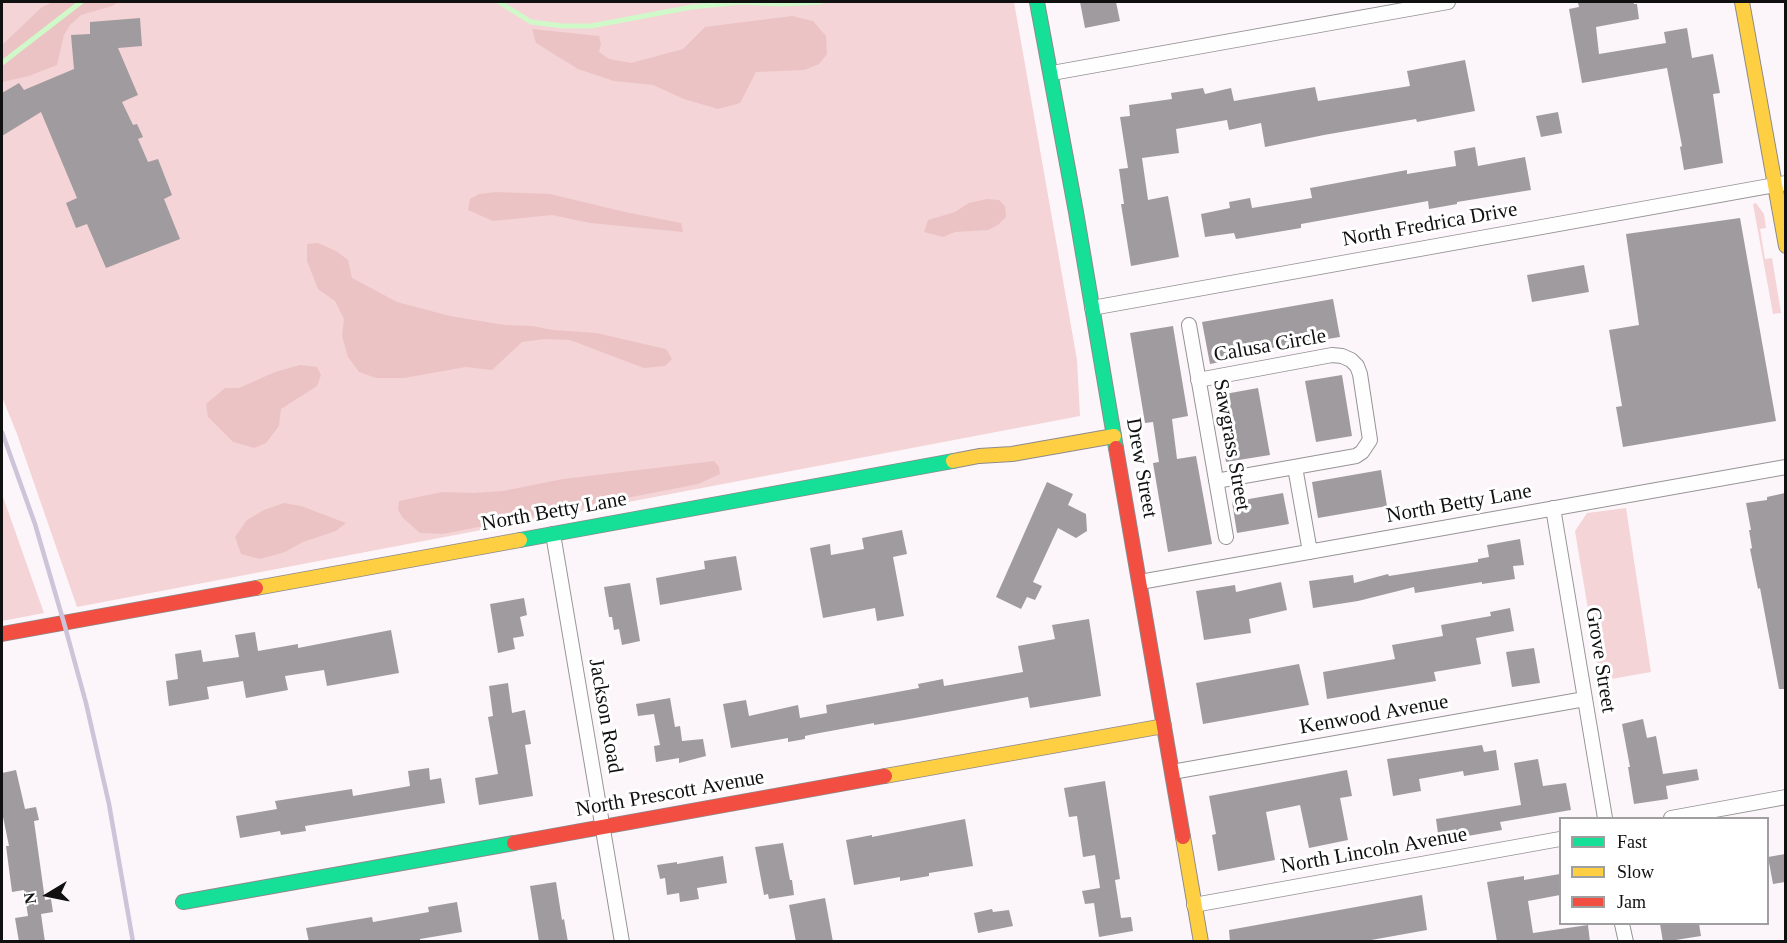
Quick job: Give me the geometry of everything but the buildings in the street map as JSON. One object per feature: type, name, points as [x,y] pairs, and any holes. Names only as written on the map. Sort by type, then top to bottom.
[{"type":"street","points":[[1052,74],[1448,2]]},
{"type":"street","points":[[1742,2],[1780,184],[1785,246]]},
{"type":"street","name":"Drew Street","points":[[1037,4],[1052,74],[1201,942]]},
{"type":"street","name":"North Fredrica Drive","points":[[1092,308],[1780,184]]},
{"type":"street","name":"Sawgrass Street","points":[[1189,325],[1226,537]]},
{"type":"street","name":"Calusa Circle","points":[[1198,380],[1332,355],[1351,360],[1357,366],[1360,374],[1370,440],[1367,447],[1356,456],[1216,481]]},
{"type":"street","name":"North Betty Lane","points":[[2,634],[979,456],[1012,454],[1114,436]]},
{"type":"street","points":[[1295,467],[1310,552]]},
{"type":"street","name":"North Betty Lane","points":[[1140,582],[1785,467]]},
{"type":"street","name":"Grove Street","points":[[1553,508],[1605,817]]},
{"type":"street","name":"Jackson Road","points":[[553,534],[622,942]]},
{"type":"street","name":"Kenwood Avenue","points":[[1172,772],[1585,699]]},
{"type":"street","name":"North Prescott Avenue","points":[[183,902],[1164,726]]},
{"type":"street","points":[[1681,817],[1785,797]]},
{"type":"street","name":"North Lincoln Avenue","points":[[1194,905],[1559,839]]},
{"type":"street","points":[[1623,925],[1626,942]]},
{"type":"shaded area","points":[[2,2],[1014,2],[1077,360],[1080,416],[77,607],[2,397]]},
{"type":"shaded area","points":[[53,2],[119,2],[81,15],[70,25],[64,35],[57,65],[29,76],[2,82],[2,45],[42,7]]},
{"type":"shaded area","points":[[792,16],[813,21],[826,36],[827,54],[819,64],[804,70],[756,72],[740,103],[718,109],[684,99],[653,85],[614,81],[578,69],[536,43],[532,29],[599,36],[601,44],[599,52],[609,59],[631,63],[683,49],[705,27]]},
{"type":"shaded area","points":[[496,192],[550,194],[681,223],[683,232],[590,223],[552,215],[493,221],[468,210],[470,199],[479,194]]},
{"type":"shaded area","points":[[987,199],[999,200],[1005,206],[1006,217],[998,225],[988,230],[955,232],[943,237],[924,232],[928,220],[955,212],[969,203]]},
{"type":"shaded area","points":[[1756,203],[1764,214],[1766,228],[1760,229],[1765,259],[1772,258],[1781,313],[1773,314],[1753,204]]},
{"type":"shaded area","points":[[318,243],[336,251],[348,260],[352,278],[397,302],[450,316],[505,325],[596,333],[666,349],[672,359],[665,366],[644,368],[570,340],[544,339],[522,342],[492,370],[466,367],[404,378],[376,378],[359,372],[348,357],[342,336],[344,319],[335,301],[318,289],[307,261],[307,244]]},
{"type":"shaded area","points":[[300,365],[317,367],[321,375],[317,386],[281,409],[279,426],[266,443],[254,448],[233,442],[208,417],[206,404],[225,388],[239,388],[275,372]]},
{"type":"shaded area","points":[[714,461],[719,467],[720,474],[698,484],[443,534],[420,533],[403,518],[398,510],[399,501],[442,492],[503,491],[563,479]]},
{"type":"shaded area","points":[[2,494],[44,613],[2,621]]},
{"type":"shaded area","points":[[284,503],[301,506],[346,523],[336,531],[303,542],[285,552],[260,559],[241,554],[235,537],[247,520],[264,510]]},
{"type":"shaded area","points":[[1626,508],[1651,672],[1600,681],[1575,531],[1587,513]]},
{"type":"waterway","points":[[2,63],[81,2]]},
{"type":"waterway","points":[[499,2],[531,22],[563,26],[591,26],[692,7],[742,2],[782,4],[821,2]]},
{"type":"railway","points":[[2,432],[35,524],[86,703],[109,804],[133,942]]},
{"type":"traffic: fast","points":[[1037,2],[1116,448]]},
{"type":"traffic: fast","points":[[520,540],[953,461]]},
{"type":"traffic: fast","points":[[183,902],[514,843]]},
{"type":"traffic: slow","points":[[1742,2],[1786,246]]},
{"type":"traffic: slow","points":[[953,461],[979,456],[1012,454],[1114,436]]},
{"type":"traffic: slow","points":[[256,588],[520,540]]},
{"type":"traffic: slow","points":[[885,776],[1164,726]]},
{"type":"traffic: slow","points":[[1183,837],[1201,942]]},
{"type":"traffic: jam","points":[[1116,448],[1183,837]]},
{"type":"traffic: jam","points":[[2,634],[256,588]]},
{"type":"traffic: jam","points":[[514,843],[885,776]]}]
